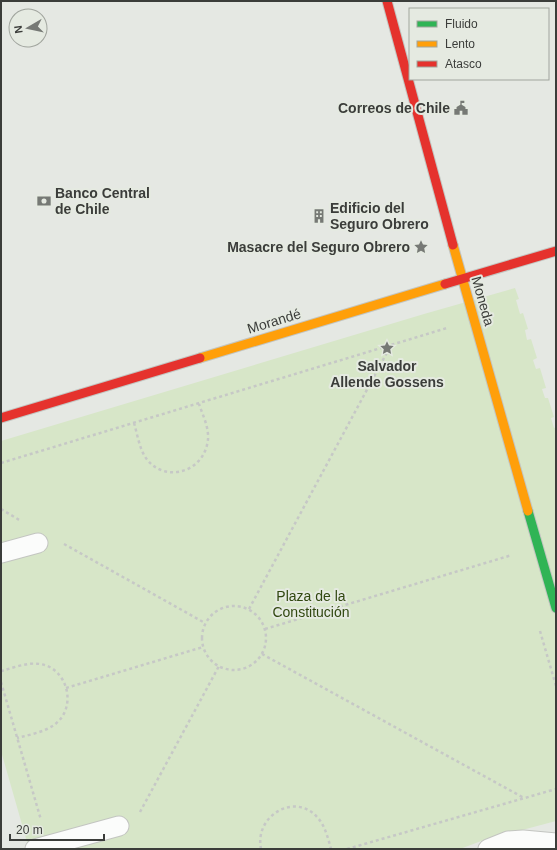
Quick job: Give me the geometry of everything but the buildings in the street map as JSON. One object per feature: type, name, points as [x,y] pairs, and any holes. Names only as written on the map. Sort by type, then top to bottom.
[{"type":"street","name":"Moneda","points":[[386,1],[462,279],[556,608]]},
{"type":"street","name":"Morandé","points":[[1,418],[556,251]]},
{"type":"lane","points":[[1,553],[38,543]]},
{"type":"lane","points":[[42,847],[119,826]]},
{"type":"lane","points":[[488,849],[508,841],[523,840],[556,843]]},
{"type":"path","points":[[1,463],[450,328]]},
{"type":"path","points":[[249,609],[391,346]]},
{"type":"path","points":[[134,423],[144,454],[150,463],[159,469],[170,473],[181,472],[191,468],[199,462],[208,444],[208,434],[199,404]]},
{"type":"path","points":[[1,509],[22,521]]},
{"type":"path","points":[[64,544],[205,623]]},
{"type":"path","points":[[265,629],[517,554]]},
{"type":"path","points":[[227,606],[240,606],[249,609],[261,620],[265,629],[266,644],[262,654],[253,664],[241,670],[229,670],[218,666],[208,657],[203,647],[202,632],[205,623],[216,611],[227,606]]},
{"type":"path","points":[[66,688],[203,647]]},
{"type":"path","points":[[262,654],[524,798]]},
{"type":"path","points":[[1,671],[30,663],[41,664],[52,668],[60,675],[68,696],[67,707],[56,724],[47,730],[17,738]]},
{"type":"path","points":[[138,814],[218,666]]},
{"type":"path","points":[[1,682],[17,738],[42,847]]},
{"type":"path","points":[[347,849],[556,789]]},
{"type":"path","points":[[261,849],[259,841],[260,831],[265,821],[273,813],[282,808],[292,807],[310,811],[317,817],[323,825],[331,849]]},
{"type":"green space","name":"Plaza de la Constitución","points":[[515,288],[519,299],[516,300],[520,314],[523,313],[528,329],[525,330],[527,340],[531,339],[537,358],[533,360],[536,369],[540,368],[546,388],[542,389],[545,398],[548,398],[554,417],[551,418],[554,428],[556,427],[556,821],[507,834],[505,832],[460,849],[29,849],[1,751],[1,441]]},
{"type":"traffic: fast","points":[[528,511],[556,608]]},
{"type":"traffic: slow","points":[[453,245],[528,511]]},
{"type":"traffic: slow","points":[[200,358],[445,284]]},
{"type":"traffic: jam","points":[[387,1],[453,245]]},
{"type":"traffic: jam","points":[[445,284],[556,251]]},
{"type":"traffic: jam","points":[[1,418],[200,358]]},
{"type":"place","name":"Correos de Chile","points":[[461,108]]},
{"type":"place","name":"Banco Central de Chile","points":[[44,201]]},
{"type":"place","name":"Edificio del Seguro Obrero","points":[[319,216]]},
{"type":"place","name":"Masacre del Seguro Obrero","points":[[421,247]]},
{"type":"place","name":"Salvador Allende Gossens","points":[[387,348]]}]
